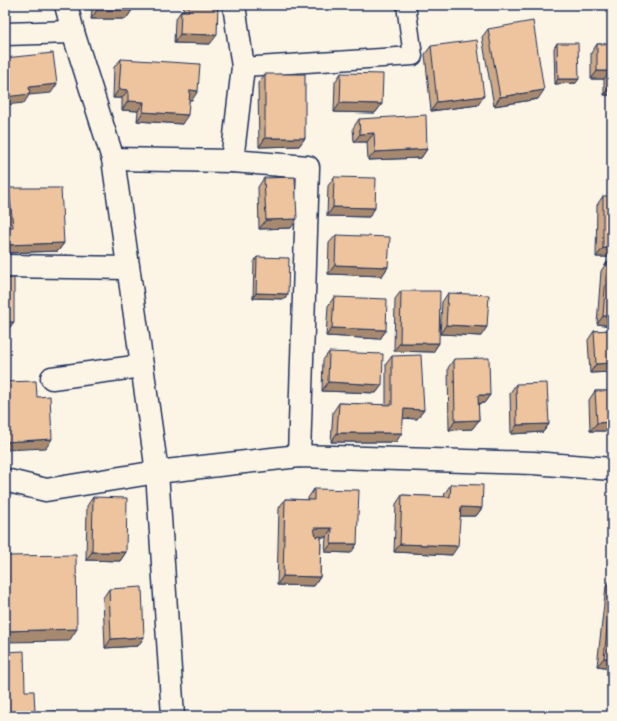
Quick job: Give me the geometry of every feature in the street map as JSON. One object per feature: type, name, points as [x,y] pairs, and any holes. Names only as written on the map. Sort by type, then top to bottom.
[{"type":"street","points":[[66,5],[112,159],[157,472],[173,716]]},
{"type":"street","points":[[232,161],[243,67],[234,5]]},
{"type":"street","points":[[5,34],[73,32]]},
{"type":"street","points":[[112,159],[232,161],[308,167],[299,456]]},
{"type":"street","points":[[5,266],[128,268]]},
{"type":"street","points":[[52,378],[142,366]]},
{"type":"street","points":[[5,480],[46,490],[157,472],[299,456],[533,463],[612,469]]},
{"type":"lane","points":[[243,67],[413,56],[406,5]]},
{"type":"building","points":[[97,5],[132,5],[132,10],[97,10]]},
{"type":"building","points":[[189,5],[218,5],[217,35],[180,34],[181,11],[189,11]]},
{"type":"building","points":[[533,21],[544,90],[500,97],[488,29]]},
{"type":"building","points":[[477,40],[484,96],[437,102],[431,46]]},
{"type":"building","points":[[557,43],[578,43],[579,79],[558,79]]},
{"type":"building","points":[[597,44],[612,44],[612,86],[610,86],[610,71],[597,71]]},
{"type":"building","points":[[53,53],[57,84],[29,87],[30,94],[5,97],[5,58]]},
{"type":"building","points":[[121,59],[200,64],[198,91],[190,90],[188,115],[143,112],[144,102],[128,101],[128,90],[119,89]]},
{"type":"building","points":[[341,73],[383,74],[382,104],[340,103]]},
{"type":"building","points":[[265,74],[305,74],[305,138],[265,138]]},
{"type":"building","points":[[426,115],[427,149],[375,152],[374,133],[360,134],[359,119]]},
{"type":"building","points":[[295,177],[297,219],[266,220],[264,178]]},
{"type":"building","points":[[334,177],[376,178],[375,208],[333,207]]},
{"type":"building","points":[[9,188],[61,188],[64,243],[5,245],[5,227],[13,227]]},
{"type":"building","points":[[603,196],[612,196],[612,248],[603,248]]},
{"type":"building","points":[[336,235],[390,237],[388,267],[335,265]]},
{"type":"building","points":[[257,257],[289,258],[288,294],[256,293]]},
{"type":"building","points":[[607,262],[612,262],[612,316],[603,316]]},
{"type":"building","points":[[14,278],[14,322],[5,322],[5,279]]},
{"type":"building","points":[[401,291],[440,291],[439,343],[400,343]]},
{"type":"building","points":[[448,293],[489,295],[487,327],[446,325]]},
{"type":"building","points":[[334,297],[387,299],[386,330],[332,328]]},
{"type":"building","points":[[612,330],[612,363],[596,364],[594,331]]},
{"type":"building","points":[[329,352],[383,354],[382,385],[328,382]]},
{"type":"building","points":[[421,355],[424,410],[404,409],[402,433],[337,433],[339,403],[392,405],[392,356]]},
{"type":"building","points":[[489,358],[490,395],[478,395],[479,420],[455,421],[454,359]]},
{"type":"building","points":[[36,381],[37,397],[50,396],[52,439],[5,442],[5,382]]},
{"type":"building","points":[[547,383],[549,424],[517,425],[516,384]]},
{"type":"building","points":[[595,391],[612,391],[612,422],[597,423]]},
{"type":"building","points":[[451,484],[483,485],[482,508],[461,507],[458,546],[400,544],[402,495],[450,497]]},
{"type":"building","points":[[314,489],[359,490],[357,544],[331,544],[332,528],[314,528],[316,537],[321,536],[320,577],[283,576],[285,499],[314,500]]},
{"type":"building","points":[[93,497],[127,498],[126,552],[92,552]]},
{"type":"building","points":[[76,555],[77,629],[5,631],[5,556]]},
{"type":"building","points":[[612,578],[612,658],[604,658]]},
{"type":"building","points":[[142,587],[144,637],[111,639],[109,589]]},
{"type":"building","points":[[24,651],[25,691],[34,691],[35,712],[56,711],[56,716],[5,716],[5,652]]}]
